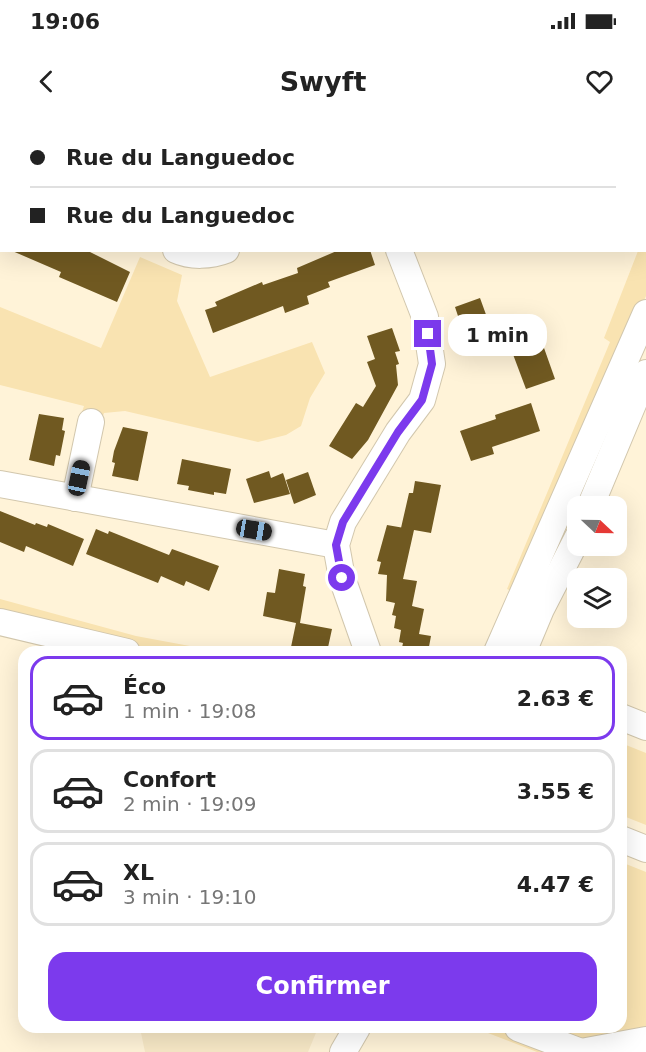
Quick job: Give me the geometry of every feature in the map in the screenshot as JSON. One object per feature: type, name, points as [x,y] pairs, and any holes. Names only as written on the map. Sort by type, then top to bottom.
[{"type":"street","points":[[180,252],[215,254],[220,252]]},
{"type":"street","points":[[366,646],[342,578],[336,545],[343,522],[398,432],[422,400],[430,374],[432,351],[425,317],[400,252]]},
{"type":"street","points":[[500,646],[646,314]]},
{"type":"street","points":[[595,496],[646,373]]},
{"type":"street","points":[[75,498],[91,422]]},
{"type":"street","points":[[0,484],[336,545]]},
{"type":"street","points":[[526,646],[541,609],[568,556]]},
{"type":"street","points":[[0,621],[102,646]]},
{"type":"street","points":[[627,719],[646,727]]},
{"type":"street","points":[[627,841],[646,849]]},
{"type":"street","points":[[531,1033],[581,1052],[646,1040]]},
{"type":"shaded area","points":[[638,252],[646,252],[646,296],[513,592],[507,589],[610,342],[604,338]]},
{"type":"shaded area","points":[[140,257],[182,275],[177,301],[210,377],[312,342],[325,373],[310,398],[301,426],[286,435],[258,442],[125,411],[104,413],[100,424],[79,421],[84,406],[0,385],[0,307],[101,348]]},
{"type":"shaded area","points":[[0,599],[136,636],[190,646],[134,646],[87,637],[0,614]]},
{"type":"shaded area","points":[[627,745],[646,753],[646,825],[627,817]]},
{"type":"shaded area","points":[[627,864],[646,872],[646,1052],[537,1052],[488,1033],[627,1033]]},
{"type":"shaded area","points":[[141,1033],[316,1033],[308,1052],[145,1052]]},
{"type":"building","points":[[15,252],[90,252],[130,272],[117,302],[59,277],[61,272]]},
{"type":"building","points":[[334,252],[371,252],[375,265],[328,282],[330,287],[307,296],[309,304],[285,313],[283,306],[213,333],[205,310],[217,306],[215,302],[262,282],[263,285],[298,273],[297,268]]},
{"type":"building","points":[[480,298],[497,345],[472,354],[467,342],[464,343],[455,320],[459,319],[455,307]]},
{"type":"building","points":[[392,328],[400,351],[395,352],[399,364],[396,365],[398,385],[368,440],[352,459],[329,446],[356,403],[363,407],[376,386],[367,362],[375,359],[367,336]]},
{"type":"building","points":[[538,331],[555,379],[526,389],[508,341]]},
{"type":"building","points":[[531,403],[540,431],[492,447],[494,454],[471,461],[460,431],[496,419],[495,415]]},
{"type":"building","points":[[39,414],[64,418],[62,430],[65,431],[60,456],[56,455],[54,466],[29,460]]},
{"type":"building","points":[[123,427],[148,432],[138,481],[112,476],[115,463],[112,462],[114,451]]},
{"type":"building","points":[[182,459],[231,469],[226,494],[214,492],[214,495],[188,490],[189,486],[177,484]]},
{"type":"building","points":[[269,471],[271,478],[283,473],[290,494],[254,503],[246,479]]},
{"type":"building","points":[[308,472],[316,495],[294,504],[286,480]]},
{"type":"building","points":[[415,481],[441,485],[431,533],[414,530],[403,579],[417,581],[412,606],[424,609],[419,634],[431,636],[429,646],[402,646],[403,643],[399,642],[401,630],[394,628],[396,616],[392,615],[395,603],[386,601],[387,575],[378,574],[381,562],[377,561],[387,525],[401,527],[409,493],[413,493]]},
{"type":"building","points":[[0,511],[35,525],[36,523],[47,527],[48,524],[84,539],[73,566],[26,546],[24,552],[0,542]]},
{"type":"building","points":[[96,529],[108,534],[109,531],[169,555],[172,549],[219,566],[209,591],[186,581],[184,586],[161,576],[158,583],[86,554]]},
{"type":"building","points":[[279,569],[305,574],[303,586],[306,587],[300,623],[332,629],[328,646],[291,646],[296,623],[263,616],[267,592],[275,593]]},
{"type":"route","points":[[342,578],[336,545],[343,522],[398,432],[422,400],[432,364],[428,334]]}]
